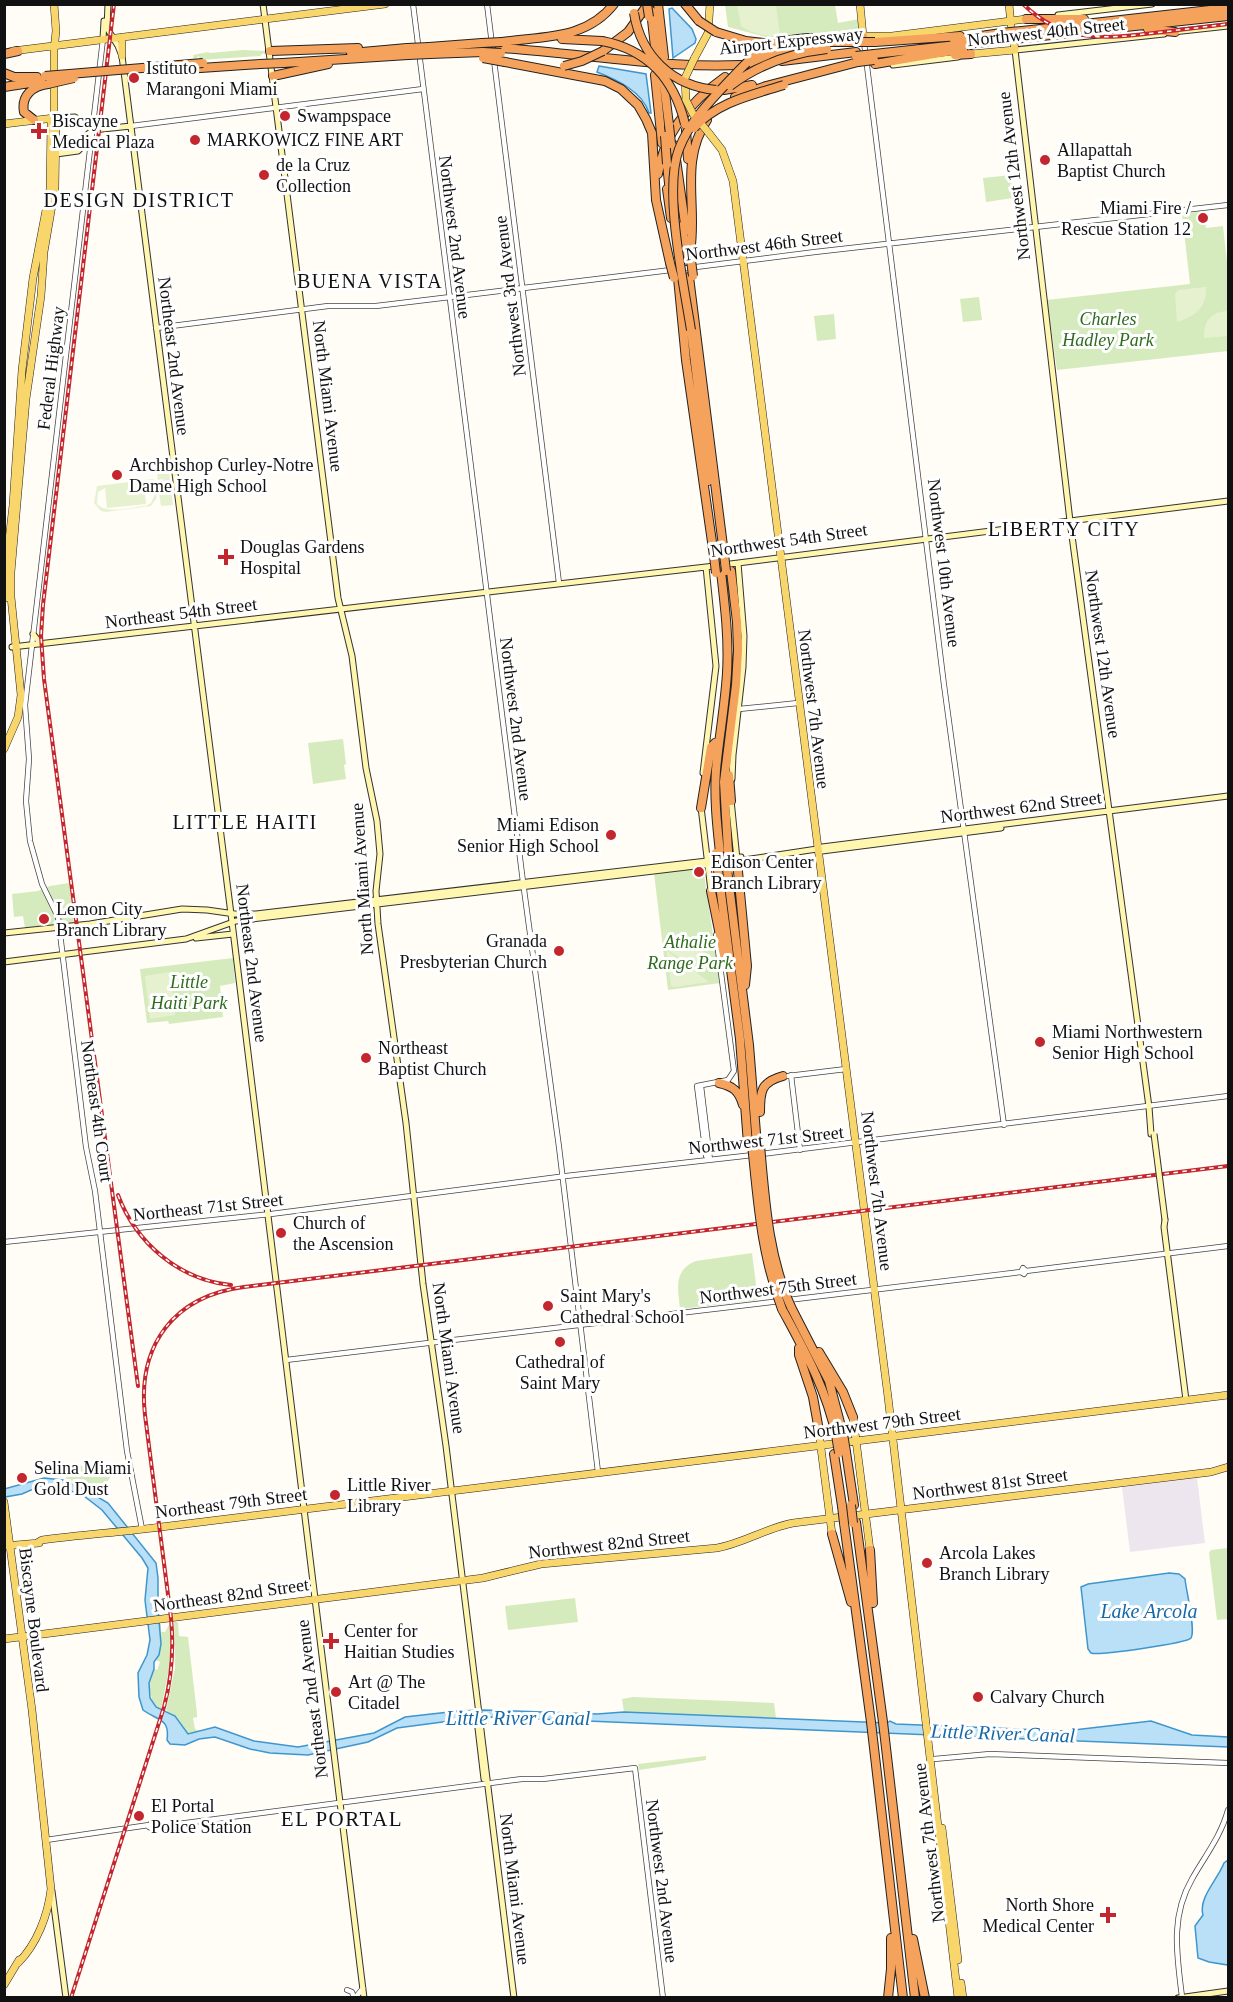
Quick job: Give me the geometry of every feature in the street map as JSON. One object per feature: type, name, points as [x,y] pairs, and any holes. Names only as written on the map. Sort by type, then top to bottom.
[{"type":"highway","points":[[501,48],[579,31],[596,22],[614,4]]},
{"type":"highway","points":[[651,4],[660,76],[666,164],[682,260],[723,572],[724,662],[711,784],[725,851]]},
{"type":"highway","points":[[526,66],[564,66],[603,51],[628,32],[651,4]]},
{"type":"highway","points":[[685,4],[699,21],[716,32],[740,40],[764,44],[838,42],[885,62],[971,54]]},
{"type":"highway","name":"Airport Expressway","points":[[865,54],[1002,37],[1105,21],[1228,8]]},
{"type":"highway","points":[[634,9],[642,39],[657,63],[671,75],[685,82],[716,90],[739,88],[865,54]]},
{"type":"highway","name":"Airport Expressway","points":[[1022,34],[1118,28],[1228,16]]},
{"type":"highway","points":[[1026,19],[1105,21]]},
{"type":"highway","points":[[1118,28],[1175,32]]},
{"type":"highway","points":[[725,851],[716,809],[716,771],[727,681],[728,651],[723,572],[692,330],[675,219],[672,180],[678,151],[689,128],[702,110],[760,51],[784,40],[863,36]]},
{"type":"highway","points":[[708,482],[676,194],[676,170],[681,149],[692,130],[716,109],[865,54],[895,40],[990,38]]},
{"type":"highway","points":[[885,62],[978,46],[990,38]]},
{"type":"highway","name":"Airport Expressway","points":[[501,48],[694,66],[749,65],[965,45],[990,38]]},
{"type":"highway","points":[[429,50],[457,53],[565,39],[602,41],[631,50],[657,68],[674,91],[685,124],[690,201]]},
{"type":"highway","points":[[660,217],[658,173],[661,158],[669,137],[692,104],[724,77],[767,55],[803,46],[838,42]]},
{"type":"highway","points":[[702,110],[729,86],[760,67],[790,55],[827,49],[865,54]]},
{"type":"highway","points":[[270,51],[336,56],[388,50],[408,51]]},
{"type":"highway","points":[[4,87],[44,80],[204,65],[429,50],[482,50],[505,62],[605,81],[621,89],[635,101],[644,114],[651,133],[660,217],[682,260]]},
{"type":"highway","points":[[4,52],[18,51]]},
{"type":"highway","points":[[682,260],[695,145],[706,121],[719,107],[734,97],[865,54]]},
{"type":"highway","points":[[273,76],[336,56]]},
{"type":"highway","points":[[4,82],[74,78],[204,65]]},
{"type":"highway","points":[[4,73],[15,77],[44,80]]},
{"type":"highway","points":[[660,76],[673,148],[683,277],[708,482],[717,520]]},
{"type":"highway","points":[[34,120],[24,112],[25,98],[44,80]]},
{"type":"highway","points":[[683,277],[679,303],[717,520]]},
{"type":"highway","points":[[723,572],[737,622],[738,650],[724,791],[724,869],[747,1123]]},
{"type":"highway","points":[[728,742],[731,801]]},
{"type":"highway","points":[[701,807],[711,747],[715,743]]},
{"type":"highway","points":[[737,859],[747,966],[745,985]]},
{"type":"highway","points":[[724,869],[745,985],[759,1131]]},
{"type":"highway","points":[[724,869],[755,1145],[773,1255],[785,1308],[799,1347],[838,1434]]},
{"type":"highway","points":[[711,891],[730,985],[734,994]]},
{"type":"highway","points":[[787,1076],[771,1080],[762,1090],[759,1131],[755,1145],[754,1155],[765,1253],[773,1284],[816,1372],[838,1434]]},
{"type":"highway","points":[[719,1083],[731,1086],[737,1092],[755,1145]]},
{"type":"highway","points":[[785,1308],[798,1320],[837,1380],[853,1418]]},
{"type":"highway","points":[[798,1320],[829,1382],[841,1453],[877,1722]]},
{"type":"highway","points":[[799,1347],[799,1355],[813,1397],[818,1425]]},
{"type":"highway","points":[[850,1523],[858,1619],[877,1722]]},
{"type":"highway","points":[[850,1523],[871,1624],[892,1911],[909,1998]]},
{"type":"highway","points":[[832,1534],[858,1619]]},
{"type":"highway","points":[[870,1550],[873,1616],[871,1624]]},
{"type":"highway","points":[[878,1734],[904,1899],[909,1998]]},
{"type":"highway","points":[[878,1734],[909,1998]]},
{"type":"highway","points":[[904,1899],[908,1908],[925,1998]]},
{"type":"highway","points":[[888,1998],[892,1911]]},
{"type":"main road","points":[[4,741],[18,700],[11,572],[25,412],[41,296],[44,252],[55,188],[51,123],[54,118],[55,46],[52,4]]},
{"type":"main road","name":"North Miami Avenue","points":[[263,4],[340,609],[352,656],[366,768],[377,821],[380,854],[376,902],[391,1028],[406,1123],[423,1284],[478,1708],[479,1718],[477,1720],[484,1779],[487,1784],[514,1998]]},
{"type":"main road","points":[[18,51],[385,4]]},
{"type":"main road","name":"Northwest 7th Avenue","points":[[710,4],[711,19],[708,33],[685,78],[686,100],[693,114],[722,150],[732,176],[893,1437],[896,1440],[917,1636],[963,1998]]},
{"type":"main road","name":"Northwest 10th Avenue","points":[[860,4],[863,36]]},
{"type":"main road","name":"Northwest 12th Avenue","points":[[1009,4],[1070,521],[1186,1400]]},
{"type":"main road","points":[[863,36],[892,36],[1152,4]]},
{"type":"main road","name":"Northeast 2nd Avenue","points":[[108,6],[107,28],[122,56],[131,126],[232,922],[364,1998]]},
{"type":"main road","name":"Northeast 2nd Avenue","points":[[103,39],[108,6]]},
{"type":"main road","name":"Northwest 40th Street","points":[[865,54],[971,54],[1228,26]]},
{"type":"main road","points":[[122,37],[122,56]]},
{"type":"main road","points":[[4,52],[55,46]]},
{"type":"main road","points":[[4,124],[73,117],[93,130]]},
{"type":"main road","points":[[53,155],[78,150],[85,144],[87,135],[83,122]]},
{"type":"main road","points":[[87,135],[93,130],[131,126]]},
{"type":"main road","points":[[4,749],[16,723],[21,701],[6,589],[6,566],[23,359],[31,294],[49,196],[53,155]]},
{"type":"main road","points":[[31,294],[41,296]]},
{"type":"main road","points":[[23,359],[33,360]]},
{"type":"main road","points":[[21,404],[25,412]]},
{"type":"main road","name":"Northwest 54th Street","points":[[354,608],[780,558],[1228,501]]},
{"type":"main road","points":[[725,851],[744,636],[738,563]]},
{"type":"main road","points":[[706,567],[716,651],[711,717],[701,786],[701,807],[711,891]]},
{"type":"main road","name":"Northeast 54th Street","points":[[14,647],[354,608]]},
{"type":"main road","points":[[33,634],[40,644]]},
{"type":"main road","name":"Northwest 62nd Street","points":[[376,902],[817,849],[822,851],[1228,798]]},
{"type":"main road","points":[[706,847],[710,854],[715,855],[733,852],[725,851]]},
{"type":"main road","points":[[725,851],[737,859]]},
{"type":"main road","points":[[4,933],[90,924],[183,909],[256,914],[376,902]]},
{"type":"main road","points":[[186,939],[232,922],[376,902]]},
{"type":"main road","points":[[232,922],[235,919],[256,914]]},
{"type":"main road","points":[[4,962],[233,934]]},
{"type":"main road","name":"Northwest 79th Street","points":[[451,1491],[507,1482],[598,1473],[1228,1395]]},
{"type":"main road","points":[[853,1418],[870,1550]]},
{"type":"main road","points":[[818,1425],[832,1534]]},
{"type":"main road","name":"Northwest 81st Street","points":[[757,1534],[788,1524],[829,1518],[1203,1473],[1228,1467]]},
{"type":"main road","name":"Northwest 79th Street","points":[[451,1491],[488,1489],[538,1480]]},
{"type":"main road","points":[[488,1489],[507,1482]]},
{"type":"main road","name":"Northeast 79th Street","points":[[7,1546],[451,1491]]},
{"type":"main road","name":"Biscayne Boulevard","points":[[4,1502],[7,1546],[21,1637],[36,1764],[39,1770],[50,1880],[40,1920],[4,1985]]},
{"type":"main road","points":[[828,1508],[835,1514],[847,1513],[859,1511],[864,1504]]},
{"type":"main road","name":"Northwest 82nd Street","points":[[462,1580],[541,1564],[717,1548],[757,1534]]},
{"type":"main road","name":"Northeast 82nd Street","points":[[4,1639],[462,1580]]},
{"type":"main road","name":"Northwest 7th Avenue","points":[[932,1759],[958,1998]]},
{"type":"main road","points":[[50,1880],[66,1998]]},
{"type":"main road","points":[[950,1934],[956,1947]]},
{"type":"main road","points":[[953,1959],[957,1962],[960,1979]]},
{"type":"main road","points":[[1178,1998],[1228,1990]]},
{"type":"street","name":"Northwest 2nd Avenue","points":[[413,4],[598,1473]]},
{"type":"street","name":"Northwest 3rd Avenue","points":[[487,4],[559,584]]},
{"type":"street","name":"Northwest 10th Avenue","points":[[863,36],[925,538],[1004,1125]]},
{"type":"street","name":"Federal Highway","points":[[25,701],[103,39]]},
{"type":"street","points":[[131,126],[423,89]]},
{"type":"street","name":"Northwest 46th Street","points":[[156,328],[328,306],[359,308],[889,243],[1228,205]]},
{"type":"street","name":"Northeast 4th Court","points":[[25,701],[29,759],[26,810],[30,841],[39,875],[56,912],[59,927],[127,1451],[142,1529]]},
{"type":"street","points":[[739,709],[798,703]]},
{"type":"street","points":[[710,1160],[706,1156],[699,1086],[719,1083],[730,1078],[734,1071],[711,891]]},
{"type":"street","points":[[800,1150],[787,1076],[846,1069]]},
{"type":"street","name":"Northwest 71st Street","points":[[414,1196],[856,1144],[1228,1096]]},
{"type":"street","name":"Northeast 71st Street","points":[[4,1242],[414,1196]]},
{"type":"street","name":"Northwest 75th Street","points":[[286,1360],[1228,1246]]},
{"type":"street","points":[[932,1759],[990,1754],[1228,1763]]},
{"type":"street","name":"Northwest 2nd Avenue","points":[[487,1784],[634,1768],[663,1998]]},
{"type":"street","points":[[46,1840],[487,1784]]},
{"type":"street","points":[[1182,1997],[1175,1940],[1178,1911],[1191,1881],[1221,1832],[1228,1810]]},
{"type":"street","points":[[347,1990],[352,1992],[355,1998],[363,1988]]},
{"type":"shaded area","points":[[1197,1478],[1205,1543],[1130,1552],[1122,1487]]},
{"type":"green space","points":[[725,5],[835,5],[838,23],[859,19],[860,29],[766,37],[728,27]]},
{"type":"green space","points":[[737,5],[776,5],[780,36],[759,34],[741,26]]},
{"type":"green space","points":[[265,51],[265,55],[263,53],[260,56],[200,60],[199,56],[194,60],[193,55],[208,52]]},
{"type":"green space","points":[[1011,175],[1013,198],[986,202],[983,178]]},
{"type":"green space","name":"Charles Hadley Park","points":[[1203,211],[1206,228],[1223,226],[1228,271],[1228,351],[1057,370],[1047,300],[1190,284],[1182,214]]},
{"type":"green space","points":[[1206,287],[1205,300],[1199,310],[1190,317],[1177,322],[1175,294],[1178,290]]},
{"type":"green space","points":[[979,297],[982,320],[963,322],[960,299]]},
{"type":"green space","points":[[1227,311],[1227,336],[1204,338],[1205,327],[1209,319],[1217,313]]},
{"type":"green space","points":[[834,314],[836,339],[817,341],[814,316]]},
{"type":"green space","points":[[168,465],[173,505],[161,506],[159,493],[165,492],[163,479],[158,480],[156,467]]},
{"type":"green space","points":[[153,479],[150,483],[157,494],[151,506],[106,512],[101,511],[94,503],[97,486]],"holes":[[[143,483],[152,487],[155,494],[151,503],[146,506],[113,510],[101,507],[97,504],[98,492],[105,488],[107,508],[146,504],[144,484],[130,485]]]},
{"type":"green space","points":[[343,739],[346,779],[313,784],[308,743]]},
{"type":"green space","name":"Athalie Range Park","points":[[703,867],[720,983],[668,990],[654,873]]},
{"type":"green space","points":[[69,883],[74,922],[25,928],[23,916],[14,917],[12,894],[38,891],[50,886]]},
{"type":"green space","points":[[678,936],[711,956],[702,971],[669,951]]},
{"type":"green space","points":[[667,951],[709,982],[671,986]]},
{"type":"green space","name":"Little Haiti Park","points":[[233,958],[235,983],[220,986],[223,1017],[169,1024],[168,1021],[147,1023],[140,969]]},
{"type":"green space","points":[[170,972],[175,1015],[150,1019],[145,976]]},
{"type":"green space","points":[[752,1253],[758,1300],[680,1309],[678,1294],[680,1275],[689,1265],[696,1261]]},
{"type":"green space","points":[[79,1465],[110,1477],[99,1498],[67,1482],[65,1472]]},
{"type":"green space","points":[[1228,1548],[1228,1619],[1217,1620],[1209,1553],[1211,1550]]},
{"type":"green space","points":[[575,1598],[578,1622],[508,1630],[505,1606]]},
{"type":"green space","points":[[174,1622],[178,1622],[179,1636],[188,1637],[197,1713],[197,1717],[193,1718],[195,1729],[200,1731],[188,1734],[175,1716],[166,1710],[175,1668]]},
{"type":"green space","points":[[170,1623],[170,1664],[161,1709],[153,1704],[148,1683],[160,1662],[156,1660],[161,1644],[159,1624],[161,1624],[161,1632],[165,1632]]},
{"type":"green space","points":[[633,1697],[774,1703],[776,1718],[624,1712],[622,1699]]},
{"type":"green space","points":[[706,1756],[706,1760],[639,1770],[638,1764]]},
{"type":"water","points":[[672,8],[692,29],[696,39],[695,43],[673,58],[669,9]]},
{"type":"water","points":[[599,66],[646,74],[651,113],[635,92],[597,72]]},
{"type":"water","name":"Little River Canal","points":[[44,1478],[63,1480],[108,1503],[156,1563],[161,1644],[149,1683],[150,1698],[156,1707],[175,1716],[188,1734],[215,1727],[254,1741],[298,1747],[374,1733],[405,1717],[484,1710],[597,1714],[624,1712],[887,1723],[890,1721],[896,1724],[1065,1731],[1151,1721],[1192,1735],[1228,1737],[1228,1747],[489,1717],[397,1728],[368,1742],[308,1755],[270,1753],[215,1737],[199,1739],[185,1745],[170,1744],[167,1740],[165,1724],[143,1710],[139,1697],[138,1673],[147,1655],[150,1640],[145,1600],[148,1568],[102,1510],[80,1493],[40,1486],[22,1494],[5,1497],[4,1489]]},
{"type":"water","name":"Lake Arcola","points":[[1169,1573],[1179,1574],[1185,1579],[1192,1619],[1191,1638],[1175,1643],[1109,1653],[1091,1653],[1088,1649],[1081,1587],[1088,1584]]},
{"type":"water","points":[[1228,1860],[1228,1965],[1198,1958],[1195,1926],[1203,1915],[1203,1902],[1206,1895]]},
{"type":"railway","points":[[114,4],[41,636],[44,679],[138,1386]]},
{"type":"railway","points":[[1023,4],[1053,26],[1069,32],[1101,37],[1228,24]]},
{"type":"railway","points":[[71,1998],[164,1707],[171,1674],[171,1618],[145,1415],[144,1390],[147,1367],[154,1346],[165,1328],[180,1313],[198,1301],[219,1292],[244,1287],[1228,1166]]},
{"type":"railway","points":[[118,1195],[136,1229],[162,1256],[194,1276],[231,1285]]},
{"type":"place","name":"Istituto Marangoni Miami","points":[[134,78]]},
{"type":"place","name":"Swampspace","points":[[285,116]]},
{"type":"place","name":"Biscayne Medical Plaza","points":[[39,131]]},
{"type":"place","name":"MARKOWICZ FINE ART","points":[[195,140]]},
{"type":"place","name":"Allapattah Baptist Church","points":[[1045,160]]},
{"type":"place","name":"de la Cruz Collection","points":[[264,175]]},
{"type":"place","name":"Miami Fire / Rescue Station 12","points":[[1203,218]]},
{"type":"place","name":"Archbishop Curley-Notre Dame High School","points":[[117,475]]},
{"type":"place","name":"Douglas Gardens Hospital","points":[[226,557]]},
{"type":"place","name":"Miami Edison Senior High School","points":[[611,835]]},
{"type":"place","name":"Edison Center Branch Library","points":[[699,872]]},
{"type":"place","name":"Lemon City Branch Library","points":[[44,919]]},
{"type":"place","name":"Granada Presbyterian Church","points":[[559,951]]},
{"type":"place","name":"Miami Northwestern Senior High School","points":[[1040,1042]]},
{"type":"place","name":"Northeast Baptist Church","points":[[366,1058]]},
{"type":"place","name":"Church of the Ascension","points":[[281,1233]]},
{"type":"place","name":"Saint Mary's Cathedral School","points":[[548,1306]]},
{"type":"place","name":"Cathedral of Saint Mary","points":[[560,1342]]},
{"type":"place","name":"Selina Miami Gold Dust","points":[[22,1478]]},
{"type":"place","name":"Little River Library","points":[[335,1495]]},
{"type":"place","name":"Arcola Lakes Branch Library","points":[[927,1563]]},
{"type":"place","name":"Center for Haitian Studies","points":[[331,1641]]},
{"type":"place","name":"Art @ The Citadel","points":[[336,1692]]},
{"type":"place","name":"Calvary Church","points":[[978,1697]]},
{"type":"place","name":"El Portal Police Station","points":[[139,1816]]},
{"type":"place","name":"North Shore Medical Center","points":[[1108,1915]]},
{"type":"district","name":"DESIGN DISTRICT","points":[[139,200]]},
{"type":"district","name":"BUENA VISTA","points":[[370,281]]},
{"type":"district","name":"LIBERTY CITY","points":[[1064,529]]},
{"type":"district","name":"LITTLE HAITI","points":[[245,822]]},
{"type":"district","name":"EL PORTAL","points":[[342,1819]]}]
